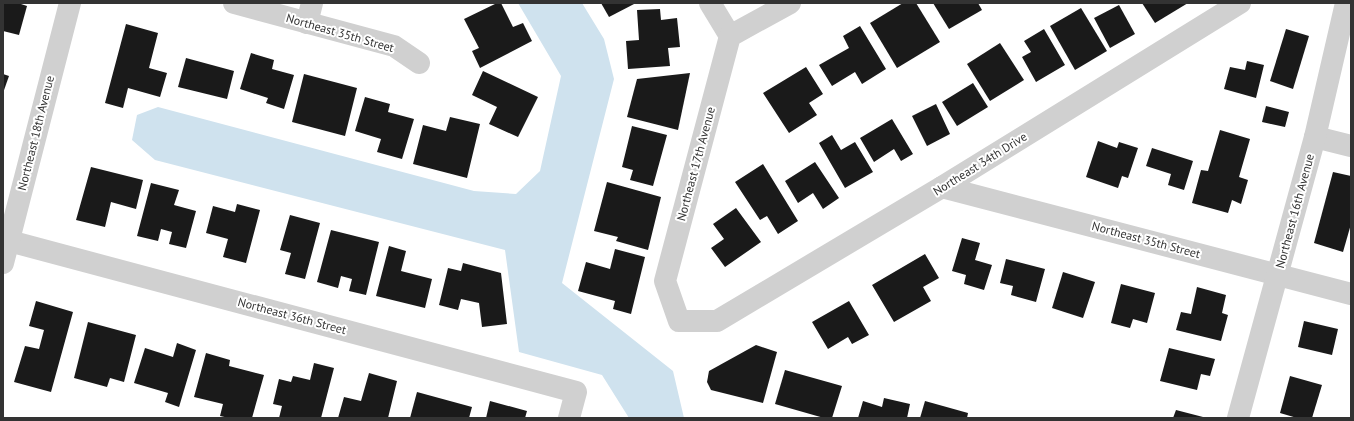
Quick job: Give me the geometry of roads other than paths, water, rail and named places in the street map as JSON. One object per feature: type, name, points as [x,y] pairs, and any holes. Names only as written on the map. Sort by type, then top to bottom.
[{"type":"street","name":"Northeast 18th Avenue","points":[[3,263],[70,3]]},
{"type":"street","name":"Northeast 35th Street","points":[[234,3],[310,13],[394,46],[419,63]]},
{"type":"street","points":[[710,3],[730,36],[790,3]]},
{"type":"street","name":"Northeast 34th Drive","points":[[718,321],[942,187],[1240,3]]},
{"type":"street","name":"Northeast 16th Avenue","points":[[1238,418],[1315,137],[1346,3]]},
{"type":"street","name":"Northeast 17th Avenue","points":[[718,321],[679,321],[665,281],[730,36]]},
{"type":"street","points":[[1315,137],[1351,146]]},
{"type":"street","name":"Northeast 35th Street","points":[[942,187],[1351,294]]},
{"type":"street","name":"Northeast 36th Street","points":[[9,241],[576,392],[569,418]]},
{"type":"water","points":[[518,3],[582,3],[604,39],[614,79],[562,283],[673,371],[684,418],[629,418],[602,375],[519,352],[505,250],[155,160],[132,140],[137,115],[158,107],[474,191],[516,194],[540,171],[561,76]]}]
